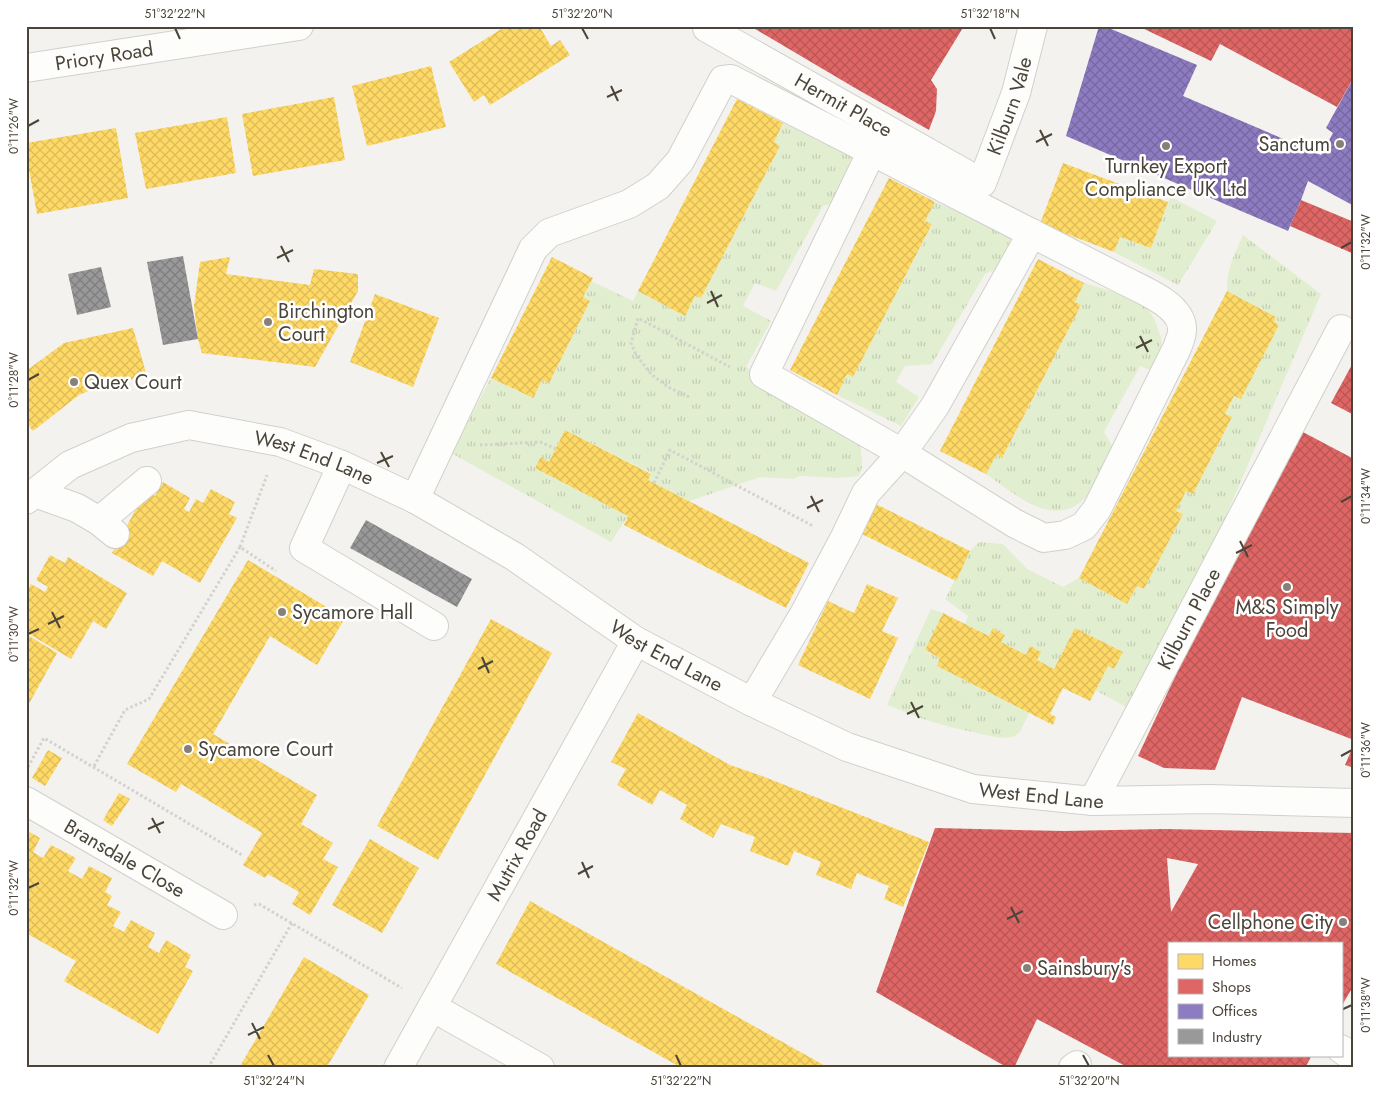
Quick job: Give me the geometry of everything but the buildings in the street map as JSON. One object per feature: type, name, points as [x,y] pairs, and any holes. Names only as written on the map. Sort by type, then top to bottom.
[{"type":"street","name":"Priory Road","points":[[26,68],[299,26]]},
{"type":"street","name":"Hermit Place","points":[[708,26],[707,28],[715,33],[982,183]]},
{"type":"street","name":"Kilburn Vale","points":[[982,183],[1016,93],[1033,26]]},
{"type":"street","points":[[415,499],[533,249],[549,233],[629,204],[658,186],[680,161],[723,80],[732,79],[1032,233],[1164,302],[1178,315],[1182,328],[1177,348],[1097,509],[1084,526],[1064,535],[1044,538],[1014,523],[902,453],[764,374],[872,151]]},
{"type":"street","points":[[752,702],[802,616],[866,493],[902,453],[936,406],[1032,233]]},
{"type":"street","name":"Kilburn Place","points":[[1093,801],[1341,328]]},
{"type":"street","name":"West End Lane","points":[[31,496],[70,464],[131,438],[189,425],[280,442],[342,465],[415,499],[515,556],[636,641],[752,702],[846,747],[973,789],[1093,801],[1209,799],[1354,803]]},
{"type":"street","points":[[342,465],[304,548],[434,626]]},
{"type":"street","points":[[31,496],[77,508],[107,528],[147,481]]},
{"type":"street","name":"Mutrix Road","points":[[398,1068],[636,641]]},
{"type":"street","name":"Bransdale Close","points":[[26,801],[223,915]]},
{"type":"street","points":[[432,1007],[540,1068]]},
{"type":"street","points":[[1342,1050],[1354,1058]]},
{"type":"path","points":[[689,398],[668,387],[651,374],[636,355],[631,343],[638,318],[745,375],[764,374]]},
{"type":"path","points":[[94,766],[125,710],[149,700],[240,547],[280,442]]},
{"type":"path","points":[[441,446],[540,442],[556,449]]},
{"type":"path","points":[[654,483],[670,450],[842,542]]},
{"type":"path","points":[[240,547],[286,578],[304,548]]},
{"type":"path","points":[[26,770],[44,738],[242,855]]},
{"type":"path","points":[[223,915],[259,904],[373,970],[432,1007]]},
{"type":"path","points":[[208,1068],[292,924]]},
{"type":"green space","points":[[783,123],[854,153],[832,204],[823,206],[776,291],[755,283],[743,306],[771,321],[746,367],[850,428],[861,448],[862,467],[859,476],[839,478],[800,476],[793,479],[760,477],[690,501],[648,480],[651,473],[565,430],[549,462],[541,458],[535,468],[628,516],[611,542],[451,453],[491,378],[532,398],[542,380],[549,383],[590,301],[583,297],[591,281],[633,301],[638,291],[685,315],[695,296],[701,298],[780,146],[774,142]]},
{"type":"green space","points":[[1171,197],[1217,221],[1178,285],[1114,252],[1120,237],[1151,248]]},
{"type":"green space","points":[[935,202],[959,212],[963,210],[1015,238],[1000,268],[985,274],[932,364],[905,366],[896,382],[919,397],[901,426],[837,395],[847,374],[853,377],[932,225],[925,221]]},
{"type":"green space","points":[[1243,235],[1321,294],[1145,705],[1128,708],[1095,690],[1108,666],[1114,669],[1123,652],[1075,628],[1054,669],[1037,660],[1030,647],[1026,655],[1001,642],[1005,634],[993,629],[989,636],[965,624],[968,616],[945,599],[970,551],[979,542],[1003,544],[1027,569],[1063,587],[1079,578],[1127,604],[1137,586],[1144,589],[1183,514],[1176,511],[1186,491],[1193,494],[1232,418],[1225,414],[1234,396],[1241,399],[1279,325],[1274,322],[1276,317],[1227,291],[1230,268]]},
{"type":"green space","points":[[1084,283],[1143,303],[1154,318],[1161,337],[1160,361],[1155,372],[1140,366],[1104,432],[1114,449],[1093,489],[1077,505],[1064,510],[1051,510],[1037,507],[1024,500],[986,474],[997,454],[1003,457],[1081,305],[1075,302]]},
{"type":"green space","points":[[931,609],[943,613],[925,651],[940,658],[937,666],[1029,713],[1020,732],[1013,737],[1000,738],[950,727],[887,705]]},
{"type":"place","name":"Sanctum","points":[[1340,144]]},
{"type":"place","name":"Turnkey Export Compliance UK Ltd","points":[[1166,146]]},
{"type":"place","name":"Birchington Court","points":[[268,322]]},
{"type":"place","name":"Quex Court","points":[[74,382]]},
{"type":"place","name":"M&S Simply Food","points":[[1287,587]]},
{"type":"place","name":"Sycamore Hall","points":[[282,612]]},
{"type":"place","name":"Sycamore Court","points":[[188,749]]},
{"type":"place","name":"Cellphone City","points":[[1343,922]]},
{"type":"place","name":"Sainsbury's","points":[[1027,968]]}]
